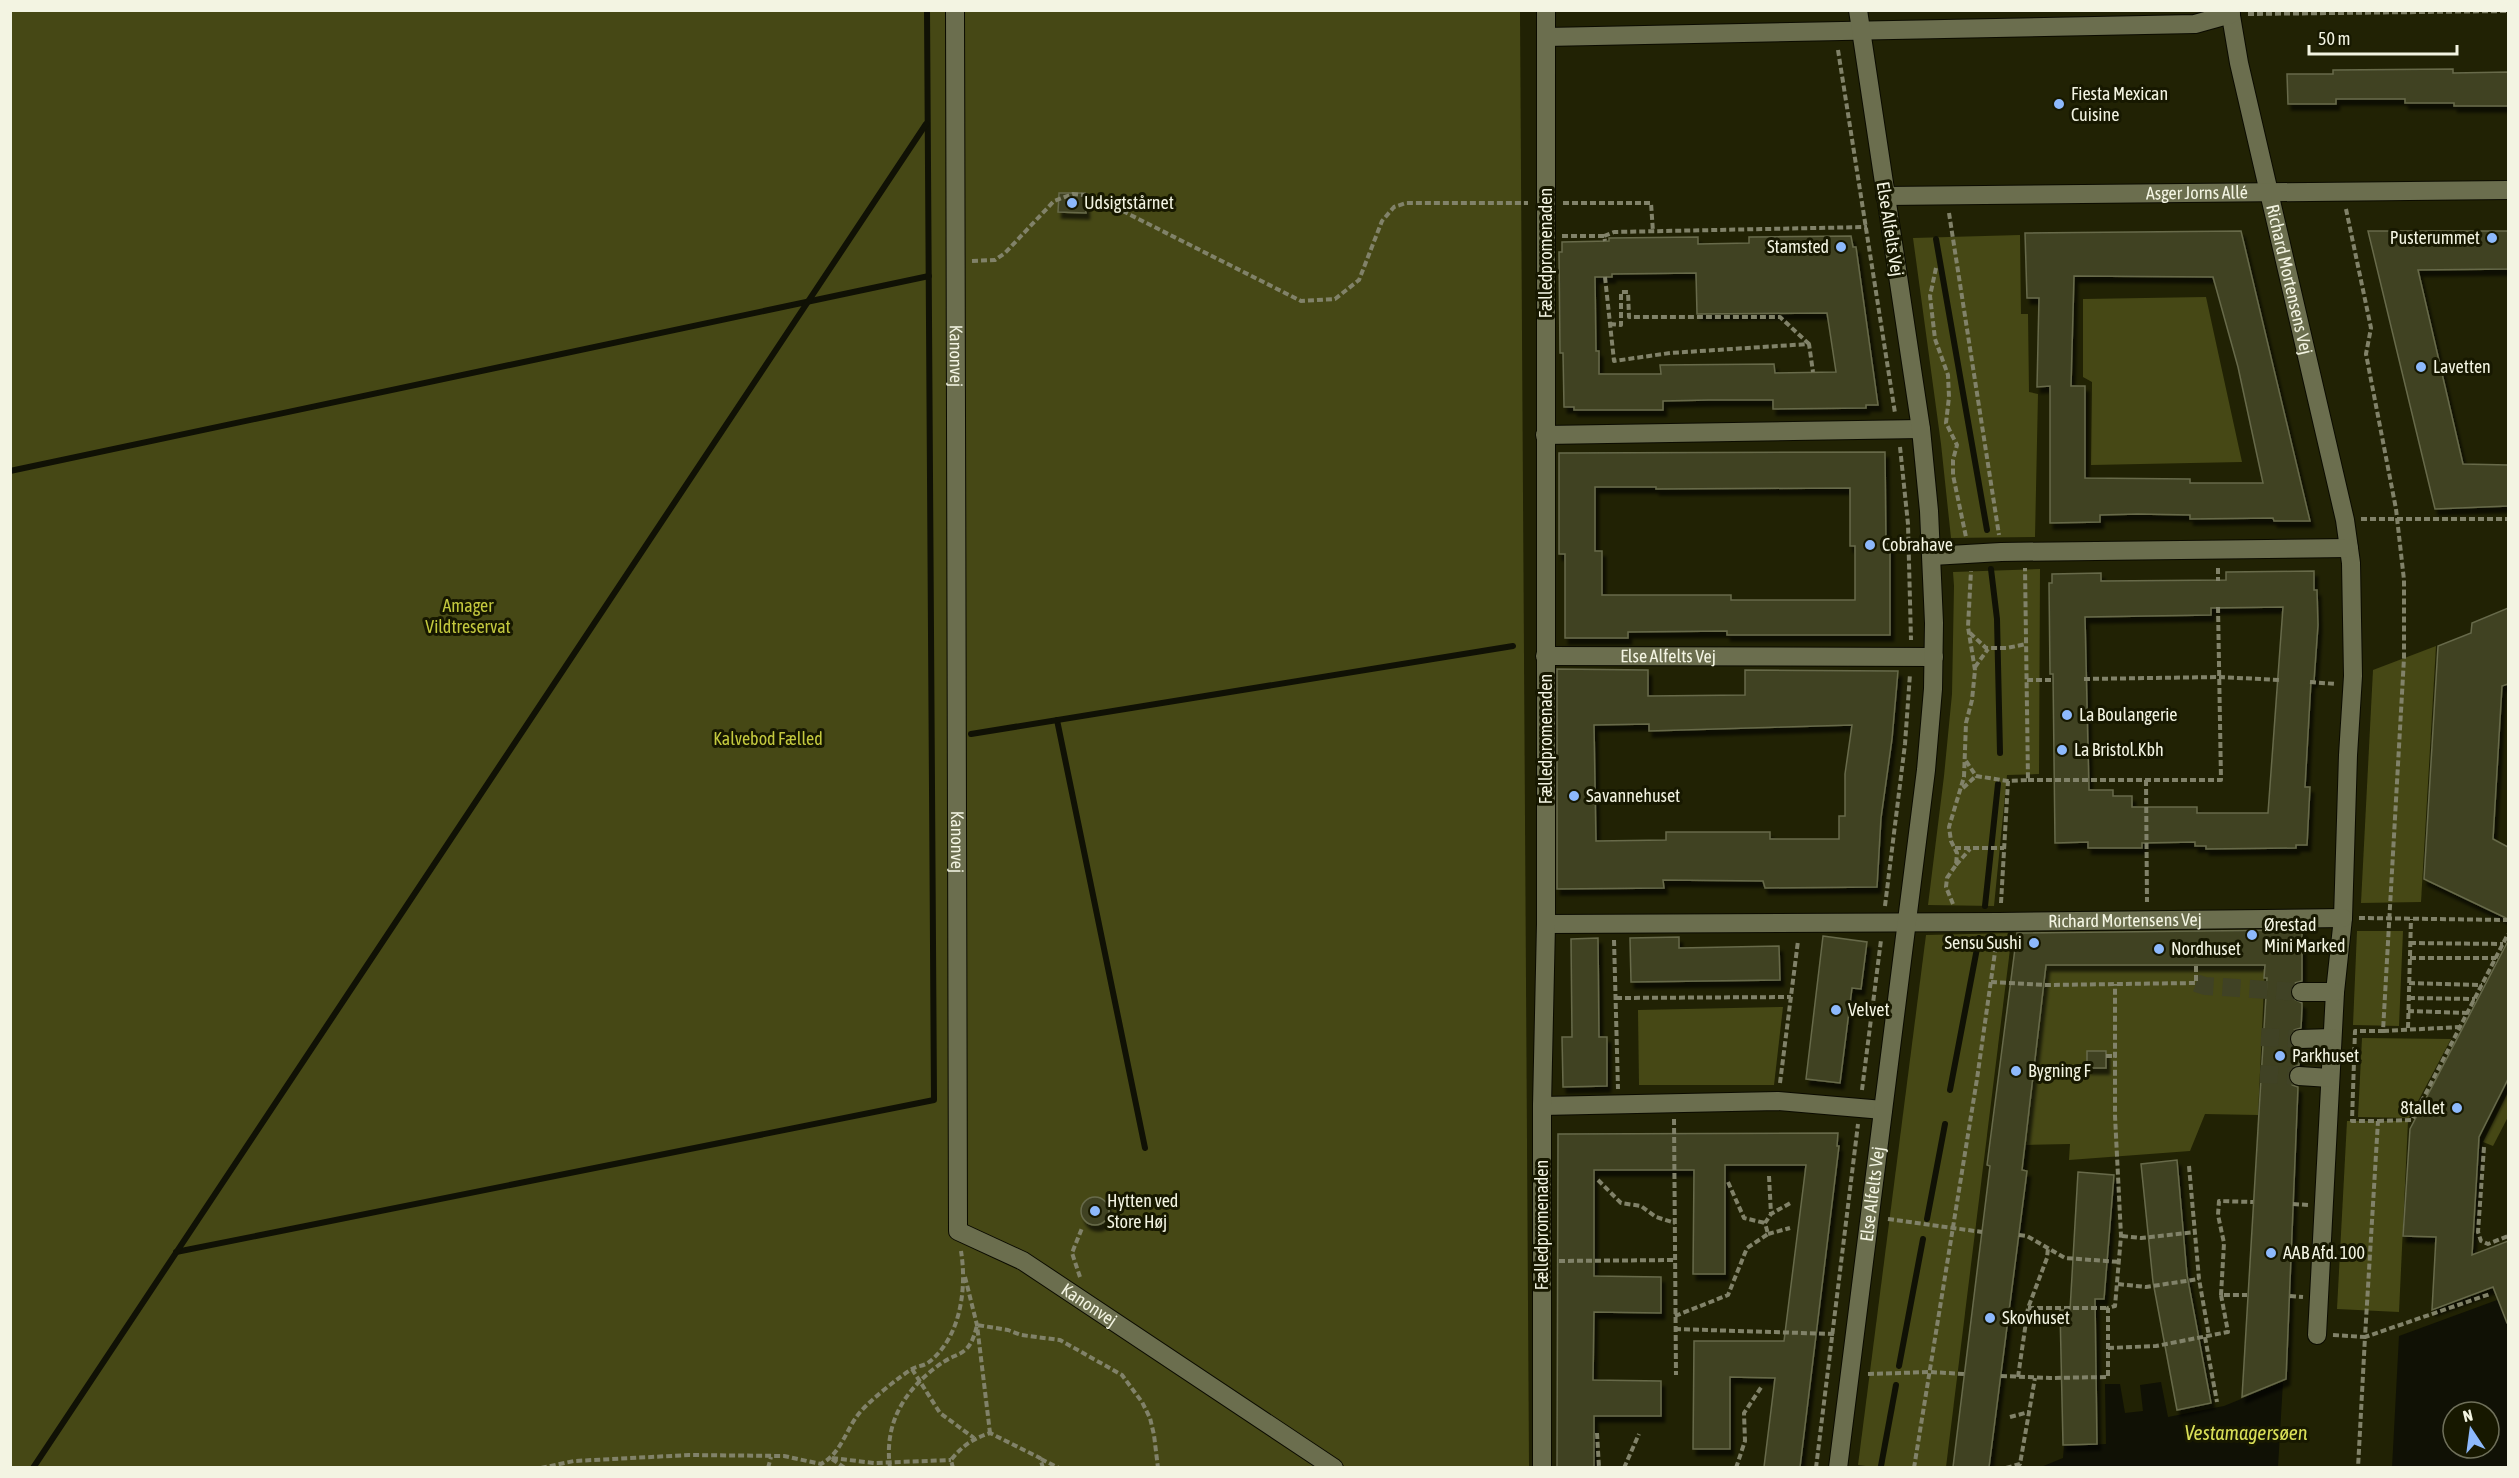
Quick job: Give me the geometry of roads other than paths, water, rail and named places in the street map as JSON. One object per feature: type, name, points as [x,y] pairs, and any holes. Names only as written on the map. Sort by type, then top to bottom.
[{"type":"street","name":"Kanonvej","points":[[955,10],[958,1231],[1023,1261],[1334,1467]]},
{"type":"street","name":"Fælledpromenaden","points":[[1542,1467],[1542,1106],[1546,924],[1546,10]]},
{"type":"street","name":"Else Alfelts Vej","points":[[1838,1467],[1929,745],[1934,657],[1932,556],[1921,429],[1858,10]]},
{"type":"street","points":[[1546,37],[2195,24],[2230,12]]},
{"type":"street","name":"Richard Mortensens Vej","points":[[2230,12],[2239,63],[2345,520],[2349,548],[2353,612],[2352,684],[2343,918],[2332,1038],[2317,1335]]},
{"type":"street","name":"Asger Jorns Allé","points":[[1885,196],[2508,190]]},
{"type":"street","points":[[1545,435],[1921,429]]},
{"type":"street","points":[[1932,556],[2001,552],[2349,548]]},
{"type":"street","name":"Else Alfelts Vej","points":[[1545,656],[1934,657]]},
{"type":"street","name":"Richard Mortensens Vej","points":[[1907,921],[2343,918]]},
{"type":"street","points":[[1546,924],[1907,921]]},
{"type":"street","points":[[2301,992],[2335,992]]},
{"type":"street","points":[[2300,1039],[2332,1038]]},
{"type":"street","points":[[2299,1076],[2330,1078]]},
{"type":"street","points":[[1542,1106],[1778,1101],[1883,1110]]},
{"type":"water","points":[[2508,1296],[2508,1467],[2392,1468],[2399,1336]]},
{"type":"water","name":"Vestamagersøen","points":[[2161,1382],[2168,1417],[2224,1406],[2283,1382],[2278,1467],[2041,1467],[2063,1458],[2064,1446],[2106,1444],[2105,1384],[2120,1384],[2125,1413],[2143,1411],[2140,1385]]},
{"type":"waterway","points":[[176,1252],[934,1100],[927,10]]},
{"type":"waterway","points":[[33,1468],[926,124]]},
{"type":"waterway","points":[[1936,239],[1987,530]]},
{"type":"waterway","points":[[10,471],[929,276]]},
{"type":"waterway","points":[[1991,569],[1997,619],[2000,753]]},
{"type":"waterway","points":[[971,734],[1513,646]]},
{"type":"waterway","points":[[1057,720],[1145,1148]]},
{"type":"waterway","points":[[1985,906],[1998,784]]},
{"type":"waterway","points":[[1950,1090],[1979,938]]},
{"type":"waterway","points":[[1927,1219],[1945,1124]]},
{"type":"waterway","points":[[1899,1366],[1923,1239]]},
{"type":"waterway","points":[[1881,1466],[1896,1385]]},
{"type":"tunnel","points":[[2196,983],[2205,986],[2301,992]]},
{"type":"tunnel","points":[[2261,1037],[2300,1039]]},
{"type":"tunnel","points":[[2260,1074],[2299,1076]]},
{"type":"place","name":"Fiesta Mexican Cuisine","points":[[2059,104]]},
{"type":"place","name":"Udsigtstårnet","points":[[1072,203]]},
{"type":"place","name":"Pusterummet","points":[[2492,238]]},
{"type":"place","name":"Stamsted","points":[[1841,247]]},
{"type":"place","name":"Lavetten","points":[[2421,367]]},
{"type":"place","name":"Cobrahave","points":[[1870,545]]},
{"type":"place","name":"La Boulangerie","points":[[2067,715]]},
{"type":"place","name":"La Bristol.Kbh","points":[[2062,750]]},
{"type":"place","name":"Savannehuset","points":[[1574,796]]},
{"type":"place","name":"Ørestad Mini Marked","points":[[2252,935]]},
{"type":"place","name":"Sensu Sushi","points":[[2034,943]]},
{"type":"place","name":"Nordhuset","points":[[2159,949]]},
{"type":"place","name":"Velvet","points":[[1836,1010]]},
{"type":"place","name":"Parkhuset","points":[[2280,1056]]},
{"type":"place","name":"Bygning F","points":[[2016,1071]]},
{"type":"place","name":"8tallet","points":[[2457,1108]]},
{"type":"place","name":"Hytten ved Store Høj","points":[[1095,1211]]},
{"type":"place","name":"AAB Afd. 100","points":[[2271,1253]]},
{"type":"place","name":"Skovhuset","points":[[1990,1318]]},
{"type":"park label","name":"Amager Vildtreservat","points":[[468,616]]},
{"type":"park label","name":"Kalvebod Fælled","points":[[768,739]]}]
